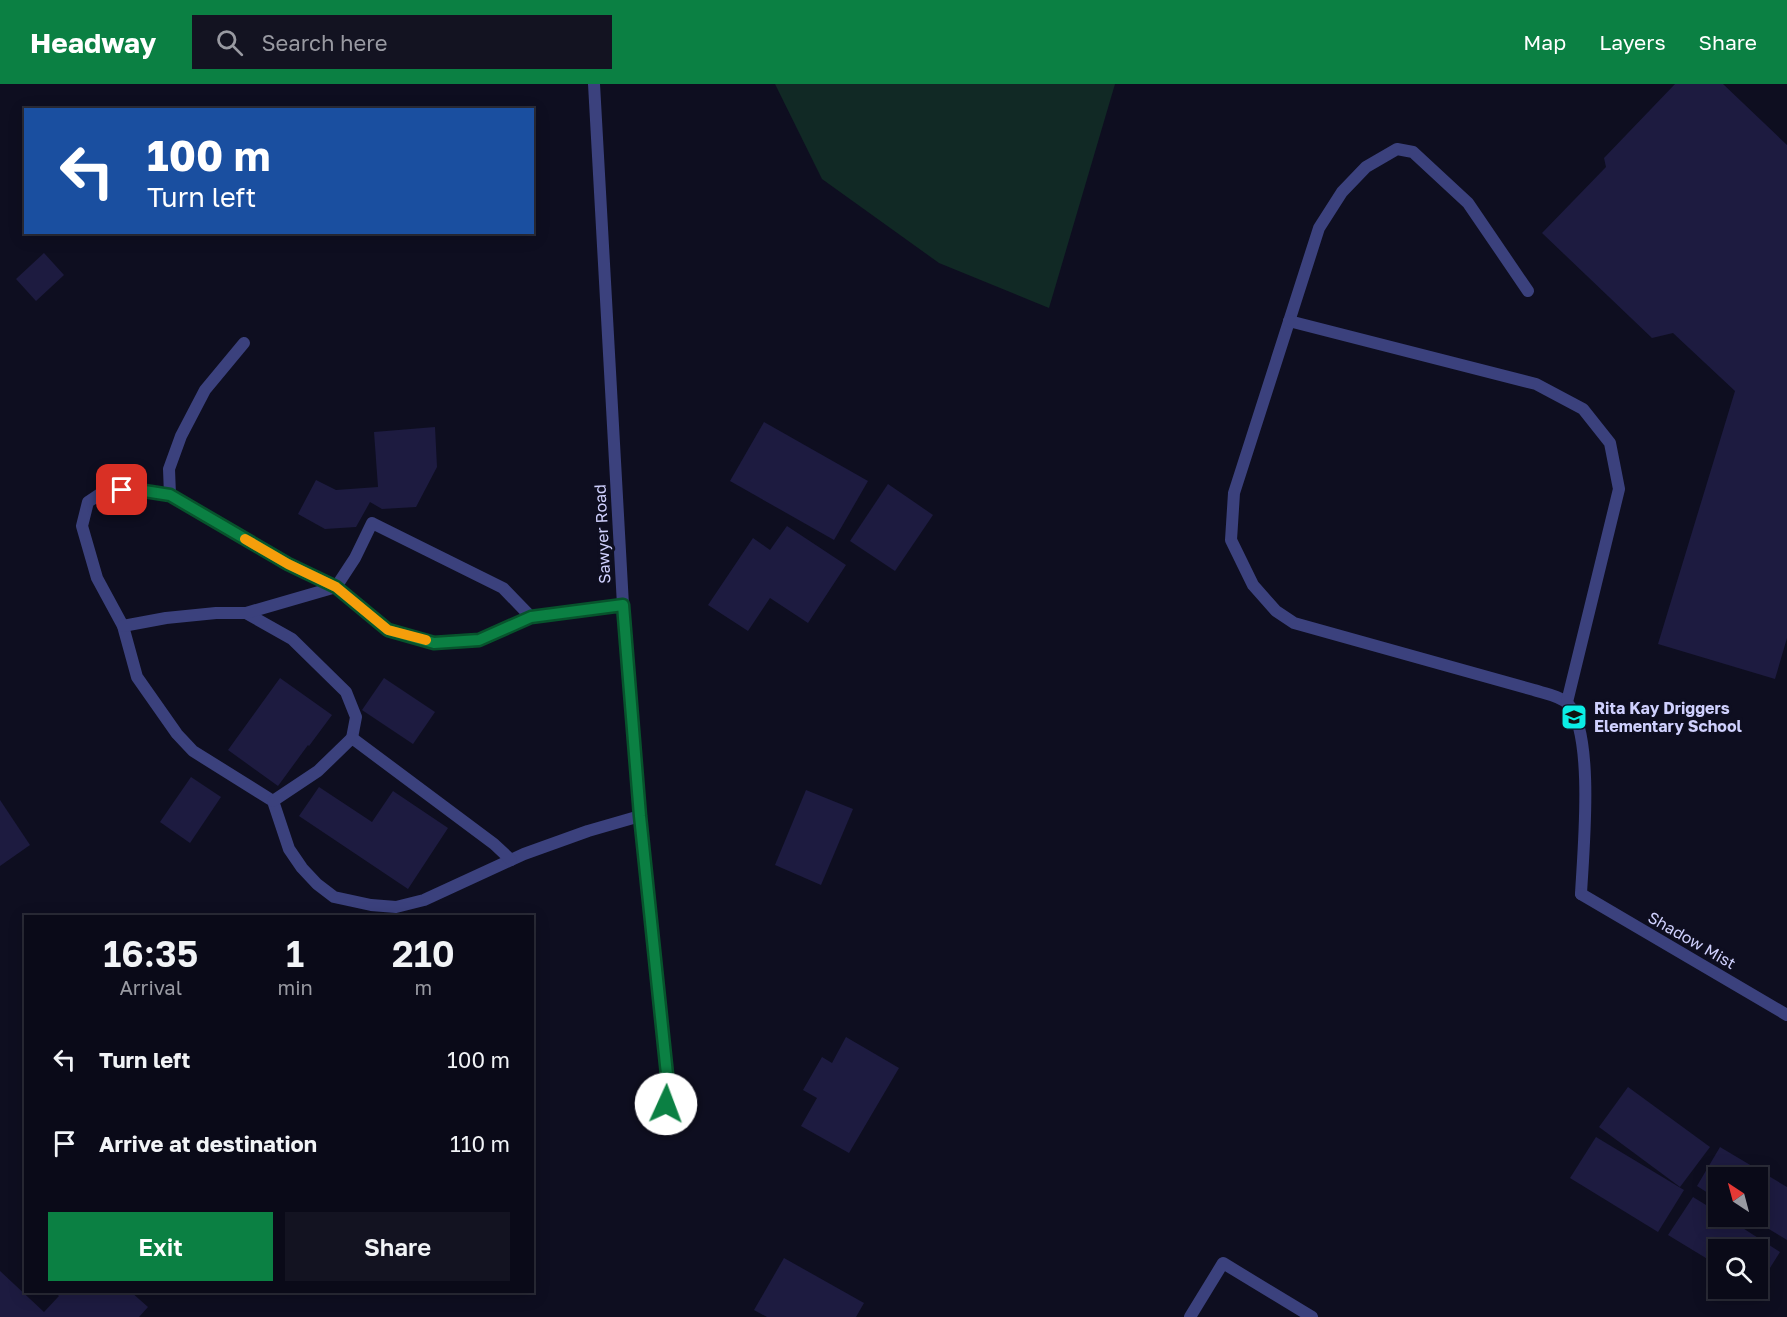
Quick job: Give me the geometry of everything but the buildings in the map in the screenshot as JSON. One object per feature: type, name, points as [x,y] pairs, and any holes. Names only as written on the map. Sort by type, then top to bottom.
[{"type":"street","name":"Sawyer Road","points":[[594,84],[623,605],[640,816],[668,1084],[664,1124]]},
{"type":"street","points":[[1289,321],[1536,384],[1583,409],[1610,442],[1619,489],[1567,702],[1534,690],[1294,623],[1276,611],[1253,585],[1232,540],[1234,493],[1289,321],[1319,228],[1342,192],[1366,166],[1396,149],[1413,152],[1468,203],[1528,291]]},
{"type":"street","points":[[170,495],[169,469],[181,436],[205,390],[244,343]]},
{"type":"street","points":[[623,605],[531,617],[479,640],[434,643],[388,630],[336,587],[288,564],[170,495],[138,490],[106,490],[88,502],[82,525],[97,579],[123,626],[137,677],[177,734],[193,751],[273,801],[289,849],[302,868],[334,897],[396,908],[424,900],[511,860],[588,831],[640,816]]},
{"type":"street","points":[[123,626],[216,613],[246,614],[336,587],[355,558],[372,523],[503,588],[531,617]]},
{"type":"street","points":[[246,614],[292,639],[346,692],[356,717],[352,738],[338,754],[318,771],[273,801]]},
{"type":"street","name":"Shadow Mist","points":[[1567,702],[1578,721],[1587,788],[1581,894],[1787,1015]]},
{"type":"street","points":[[352,738],[494,844],[511,860]]},
{"type":"street","points":[[1190,1317],[1222,1263],[1312,1317]]},
{"type":"green space","points":[[775,84],[1115,84],[1049,308],[939,263],[822,179]]},
{"type":"slow traffic","points":[[245,539],[288,564],[336,587],[388,630],[426,640]]},
{"type":"place","name":"Rita Kay Driggers Elementary School","points":[[1574,717]]},
{"type":"route","points":[[122,490],[170,495],[288,564],[336,587],[388,630],[434,643],[479,640],[531,617],[623,605],[640,816],[668,1084],[666,1104]]}]
